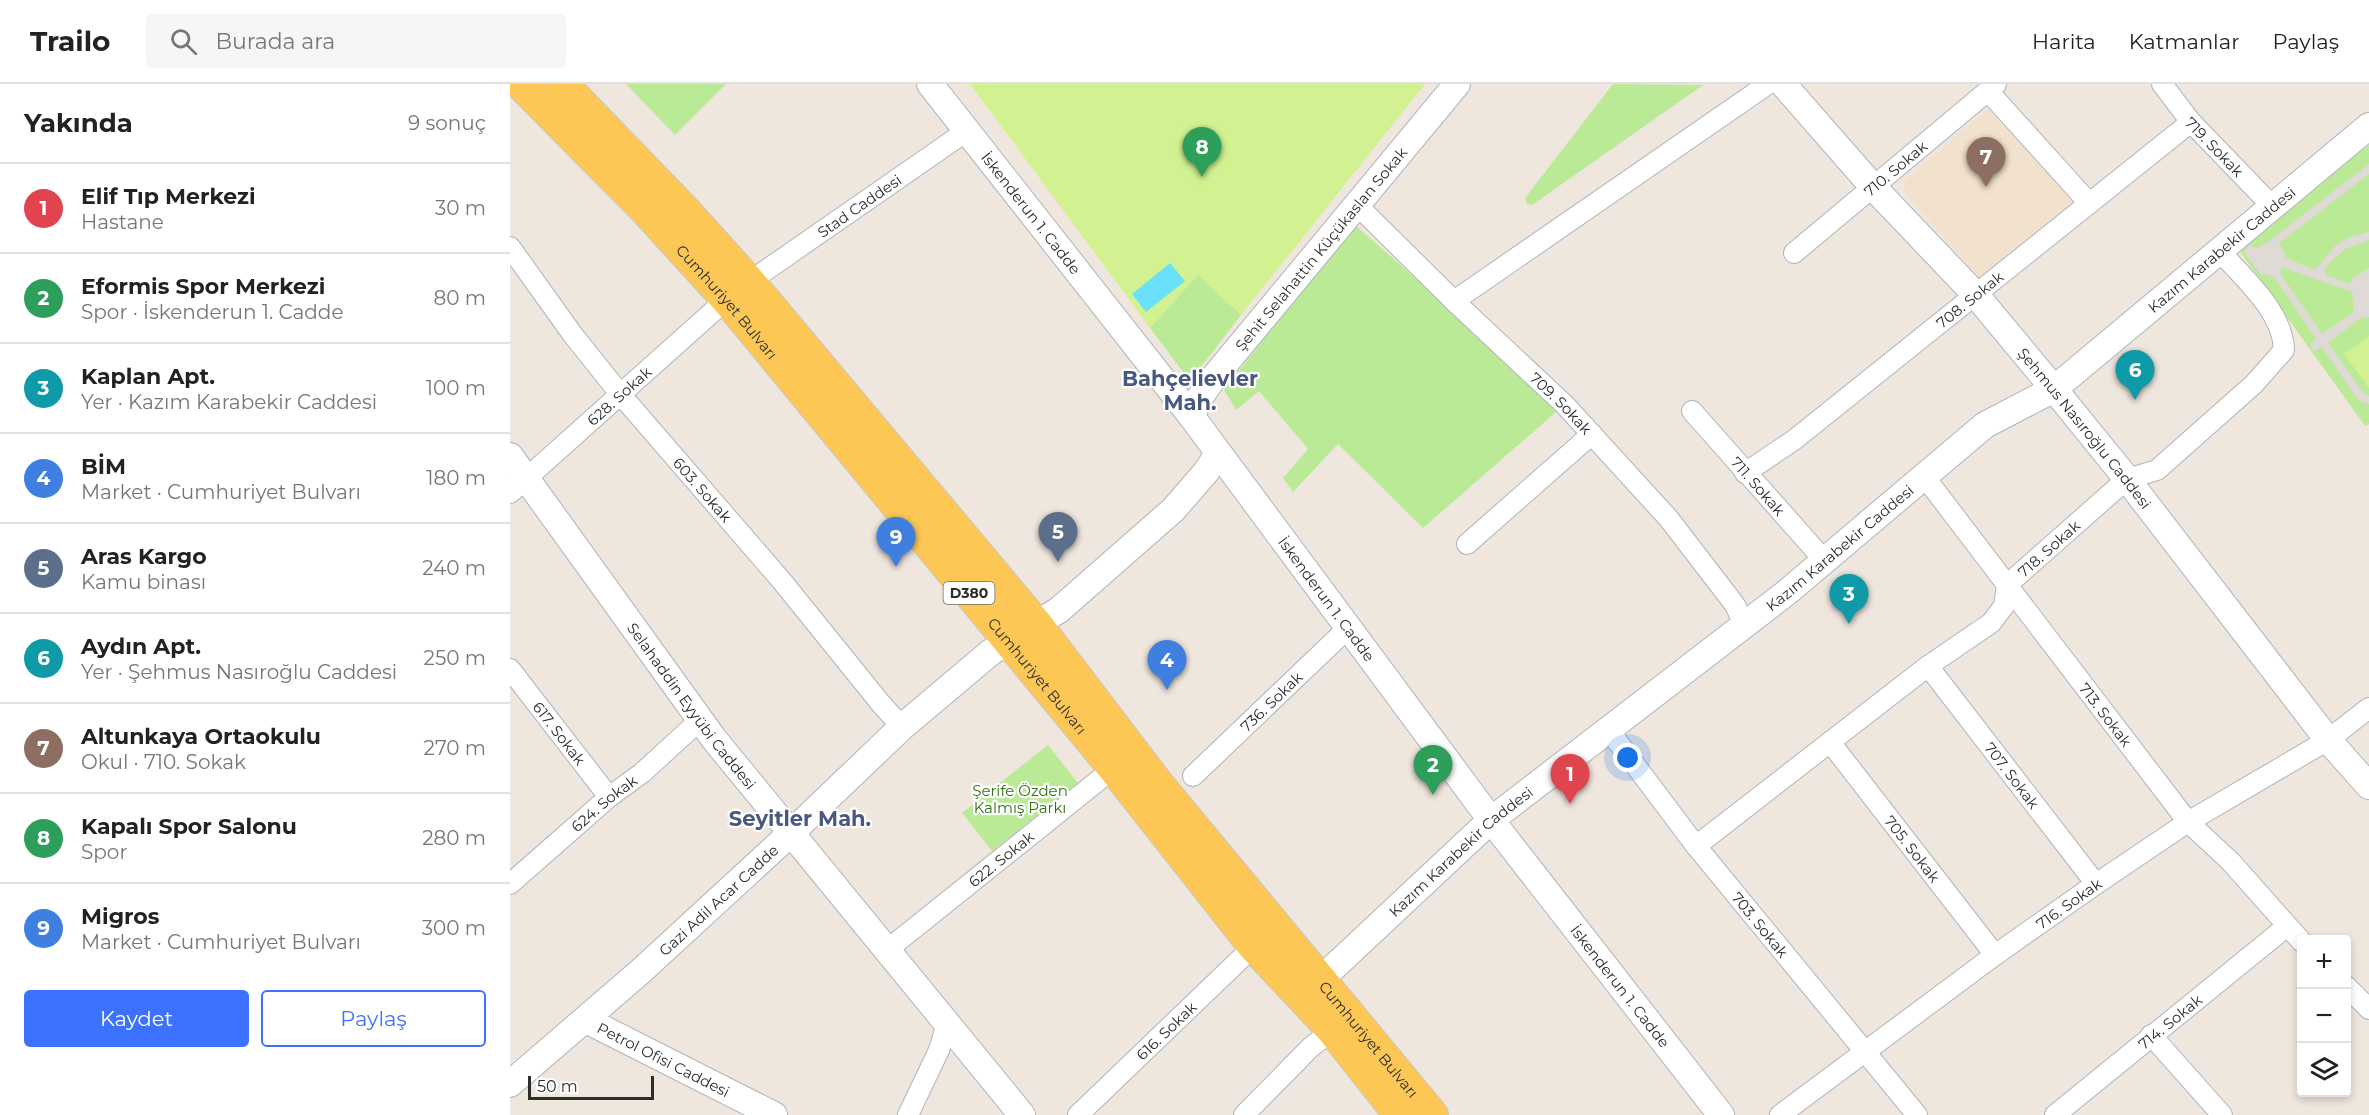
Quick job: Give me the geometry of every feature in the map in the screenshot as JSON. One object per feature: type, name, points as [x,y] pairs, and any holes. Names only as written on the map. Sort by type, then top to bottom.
[{"type":"main road","name":"Cumhuriyet Bulvarı","points":[[521,84],[645,209],[738,291],[1035,623],[1156,783],[1432,1115]]},
{"type":"main road","name":"Cumhuriyet Bulvarı","points":[[562,84],[683,209],[738,291],[1007,641],[1114,768],[1254,946],[1333,1030],[1400,1115]]},
{"type":"street","name":"İskenderun 1. Cadde","points":[[930,84],[1192,417],[1491,820],[1721,1115]]},
{"type":"street","name":"Şehit Selahattin Küçükaslan Sokak","points":[[1192,417],[1198,400],[1215,376],[1457,84]]},
{"type":"street","points":[[1454,301],[1768,84]]},
{"type":"street","name":"Şehmus Nasıroğlu Caddesi","points":[[1783,84],[1874,188],[1975,294],[2127,479],[2328,740],[2369,786]]},
{"type":"street","name":"719. Sokak","points":[[2162,84],[2192,122],[2272,206]]},
{"type":"street","points":[[1992,87],[2089,203]]},
{"type":"street","name":"710. Sokak","points":[[1794,253],[1992,87]]},
{"type":"street","name":"708. Sokak","points":[[1744,472],[1794,440],[2192,122]]},
{"type":"street","name":"Kazım Karabekir Caddesi","points":[[1319,981],[1491,820],[1824,561],[1985,425],[2054,389],[2369,126]]},
{"type":"street","name":"Stad Caddesi","points":[[738,291],[968,130]]},
{"type":"street","name":"709. Sokak","points":[[1356,204],[1454,301],[1565,405],[1592,434],[1669,519],[1734,605],[1744,624]]},
{"type":"street","name":"603. Sokak","points":[[510,247],[573,335],[621,394],[781,580],[902,727]]},
{"type":"street","name":"718. Sokak","points":[[1696,846],[1928,666],[1991,623],[2004,606],[2007,585],[2127,479],[2157,470],[2254,384],[2284,350],[2284,338],[2269,308],[2219,250]]},
{"type":"street","name":"628. Sokak","points":[[519,486],[738,291]]},
{"type":"street","name":"711. Sokak","points":[[1692,411],[1824,561]]},
{"type":"street","points":[[1467,544],[1592,434]]},
{"type":"street","points":[[1035,623],[1059,609],[1173,510],[1206,472],[1214,460],[1216,450]]},
{"type":"street","name":"Selahaddin Eyyübi Caddesi","points":[[510,456],[519,486],[700,720],[1022,1115]]},
{"type":"street","name":"713. Sokak","points":[[1924,476],[2188,822],[2231,862],[2297,938]]},
{"type":"street","name":"Gazi Adil Acar Cadde","points":[[514,1074],[586,1020],[791,833],[902,727],[1007,641],[1035,623]]},
{"type":"street","name":"736. Sokak","points":[[1193,776],[1348,628]]},
{"type":"street","name":"707. Sokak","points":[[1928,666],[2096,884]]},
{"type":"street","name":"617. Sokak","points":[[510,669],[609,796]]},
{"type":"street","name":"716. Sokak","points":[[1780,1115],[1995,955],[2096,884],[2188,822],[2328,740],[2369,708]]},
{"type":"street","name":"624. Sokak","points":[[510,884],[609,796],[642,773],[700,720]]},
{"type":"street","name":"703. Sokak","points":[[1608,729],[1696,846],[1917,1115]]},
{"type":"street","name":"705. Sokak","points":[[1830,742],[1995,955]]},
{"type":"street","name":"622. Sokak","points":[[887,950],[1114,768]]},
{"type":"street","name":"714. Sokak","points":[[2055,1115],[2286,927]]},
{"type":"street","name":"616. Sokak","points":[[1077,1115],[1254,946]]},
{"type":"street","points":[[2349,989],[2369,1009]]},
{"type":"street","name":"Petrol Ofisi Caddesi","points":[[586,1020],[742,1108],[774,1115]]},
{"type":"street","points":[[908,1115],[939,1050],[947,1024]]},
{"type":"street","points":[[1244,1115],[1311,1047],[1333,1030]]},
{"type":"street","points":[[2151,1035],[2222,1115]]},
{"type":"shaded area","points":[[1995,103],[2079,199],[1979,277],[1904,192],[1904,181]]},
{"type":"shaded area","points":[[2369,164],[2369,174],[2278,244],[2283,249],[2286,258],[2315,270],[2335,246],[2350,237],[2369,232],[2369,240],[2345,249],[2326,266],[2325,272],[2326,275],[2350,284],[2353,278],[2369,268],[2369,317],[2362,317],[2328,343],[2363,392],[2369,396],[2369,404],[2356,397],[2322,347],[2314,352],[2310,345],[2316,339],[2275,278],[2264,273],[2262,276],[2244,252],[2249,245],[2257,248],[2268,242]],"holes":[[[2282,267],[2352,292],[2354,312],[2322,334],[2280,272]]]},
{"type":"green space","points":[[626,84],[726,84],[675,135]]},
{"type":"green space","points":[[970,84],[1425,84],[1241,315],[1198,275],[1150,328]]},
{"type":"green space","points":[[1613,84],[1703,85],[1532,205],[1527,204],[1525,198]]},
{"type":"green space","points":[[2369,145],[2369,424],[2365,426],[2236,246]]},
{"type":"green space","points":[[1354,224],[1489,343],[1556,412],[1423,528],[1338,444],[1293,492],[1283,478],[1308,449],[1259,391],[1236,410],[1224,390]]},
{"type":"green space","points":[[1198,274],[1241,315],[1190,381],[1150,328]]},
{"type":"green space","points":[[2369,336],[2369,388],[2344,354]]},
{"type":"green space","name":"Şerife Özden Kalmış Parkı","points":[[1048,745],[1078,783],[992,851],[962,813]]},
{"type":"water","points":[[1170,263],[1185,281],[1146,312],[1132,294]]},
{"type":"place","name":"Kapalı Spor Salonu","points":[[1202,177]]},
{"type":"place","name":"Altunkaya Ortaokulu","points":[[1986,187]]},
{"type":"place","name":"Aydın Apt.","points":[[2135,400]]},
{"type":"place","name":"Aras Kargo","points":[[1058,562]]},
{"type":"place","name":"Migros","points":[[896,567]]},
{"type":"place","name":"Kaplan Apt.","points":[[1849,624]]},
{"type":"place","name":"BİM","points":[[1167,690]]},
{"type":"place","name":"Eformis Spor Merkezi","points":[[1433,795]]},
{"type":"place","name":"Elif Tıp Merkezi","points":[[1570,804]]},
{"type":"district","name":"Bahçelievler Mah.","points":[[1190,390]]},
{"type":"district","name":"Seyitler Mah.","points":[[800,818]]}]
